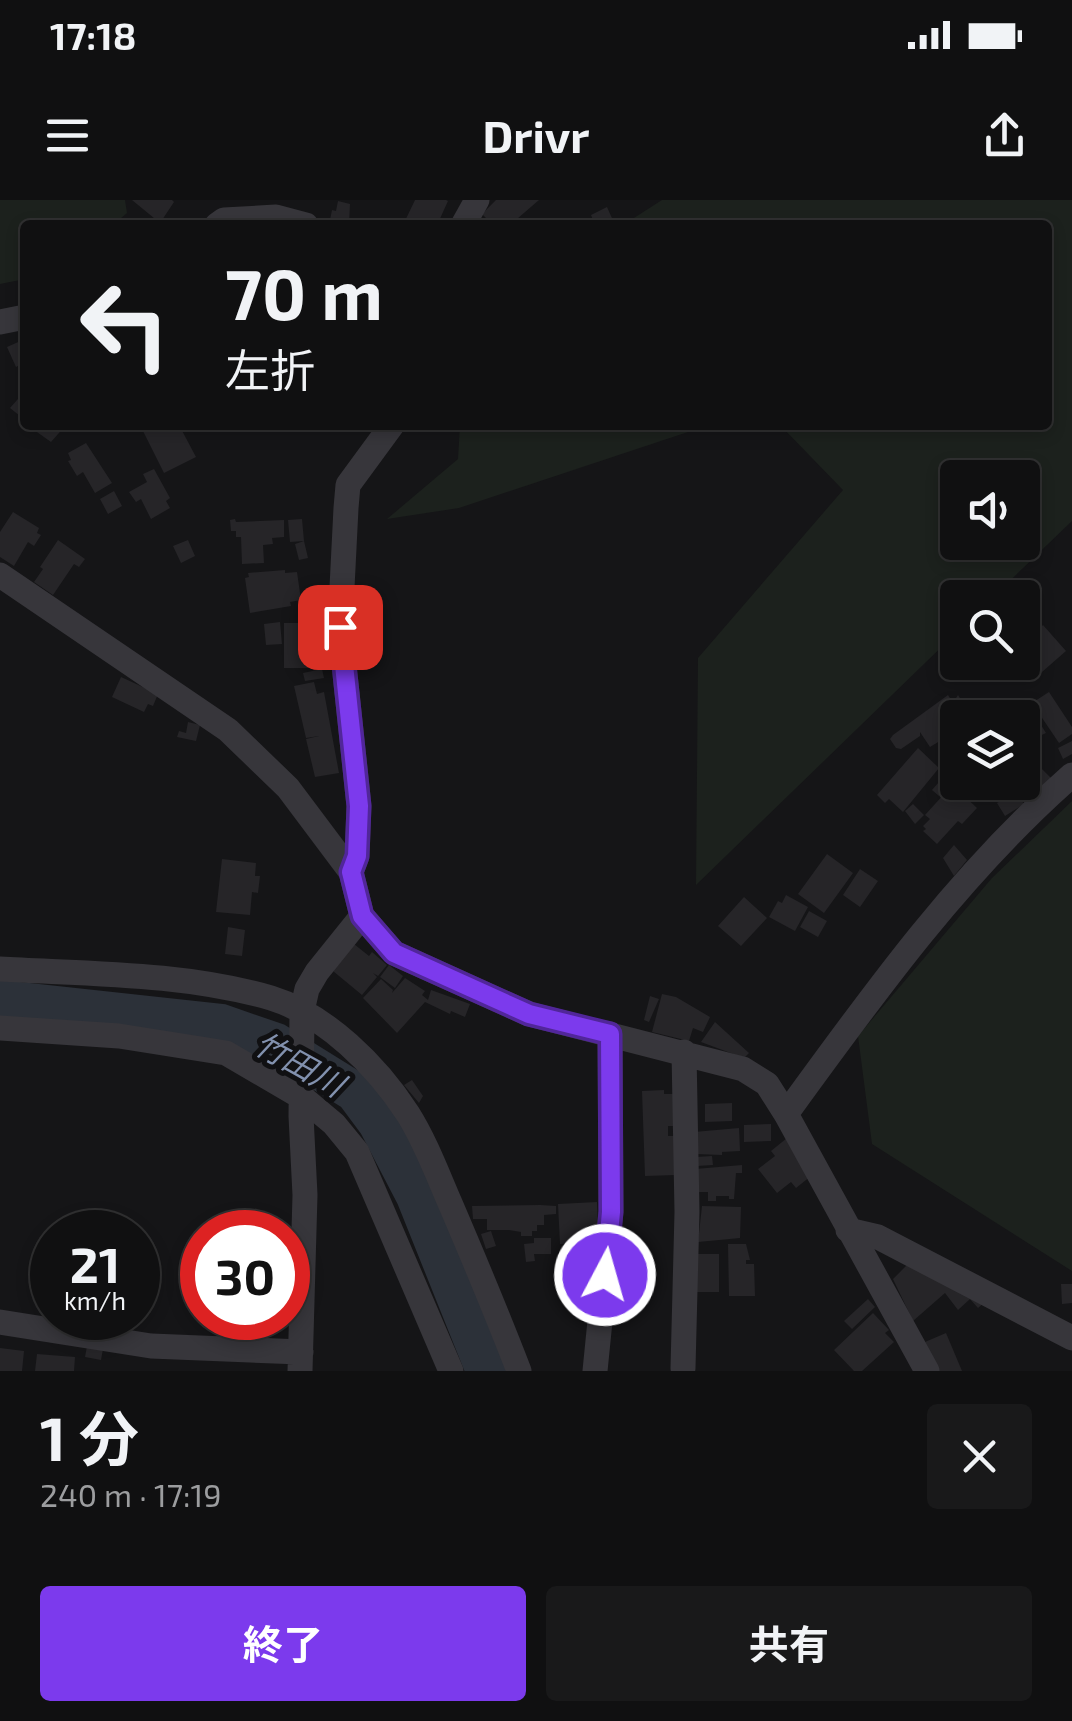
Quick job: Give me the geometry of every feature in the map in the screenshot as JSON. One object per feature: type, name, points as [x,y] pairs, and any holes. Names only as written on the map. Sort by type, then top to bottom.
[{"type":"street","points":[[224,220],[285,220]]},
{"type":"street","points":[[351,872],[357,856],[359,806],[340,627],[346,508],[348,486],[388,430]]},
{"type":"street","points":[[0,575],[228,730],[288,788],[351,872],[362,916],[394,953],[529,1014],[743,1069],[766,1084],[927,1371]]},
{"type":"street","points":[[786,1114],[896,962],[1036,807],[1072,775]]},
{"type":"street","points":[[0,1322],[151,1346],[300,1361],[305,1196],[302,1017],[308,989],[317,972],[362,916]]},
{"type":"street","points":[[0,969],[179,980],[273,999],[357,1054],[408,1114],[519,1371]]},
{"type":"street","points":[[0,1028],[119,1036],[226,1053],[302,1092],[357,1152],[450,1371]]},
{"type":"street","points":[[595,1371],[611,1212],[610,1034]]},
{"type":"street","points":[[684,1052],[684,1368]]},
{"type":"street","points":[[848,1230],[878,1237],[1072,1338]]},
{"type":"shaded area","points":[[0,200],[125,200],[127,213],[119,220],[20,220],[20,280],[0,284]]},
{"type":"shaded area","points":[[662,200],[1072,200],[1072,521],[1040,552],[1040,460],[940,460],[940,560],[1031,560],[1011,580],[940,580],[940,648],[696,885],[698,658],[843,490],[785,430],[1052,430],[1052,220],[631,220]]},
{"type":"shaded area","points":[[460,430],[694,430],[459,508],[387,519],[458,459]]},
{"type":"shaded area","points":[[1072,801],[1072,1271],[872,1144],[858,1036],[992,878]]},
{"type":"building","points":[[132,200],[172,200],[162,220],[156,220]]},
{"type":"building","points":[[415,200],[448,201],[439,220],[405,220]]},
{"type":"building","points":[[496,200],[539,200],[516,220],[488,220],[482,214]]},
{"type":"building","points":[[338,201],[350,204],[349,220],[330,220],[332,210],[336,211]]},
{"type":"building","points":[[607,207],[613,220],[593,220],[591,215]]},
{"type":"building","points":[[20,341],[20,365],[16,367],[7,347]]},
{"type":"building","points":[[20,397],[20,416],[10,408]]},
{"type":"building","points":[[34,430],[62,430],[51,442]]},
{"type":"building","points":[[142,430],[182,430],[196,457],[164,473]]},
{"type":"building","points":[[86,443],[112,483],[95,493],[83,472],[77,476],[68,461],[68,453]]},
{"type":"building","points":[[154,469],[170,498],[166,501],[170,508],[151,519],[141,499],[136,502],[129,492],[147,482],[143,474]]},
{"type":"building","points":[[114,491],[122,506],[108,514],[100,499]]},
{"type":"building","points":[[13,512],[39,528],[37,533],[41,535],[34,546],[28,542],[14,566],[0,557],[0,532]]},
{"type":"building","points":[[302,519],[304,541],[290,542],[288,520]]},
{"type":"building","points":[[230,520],[284,520],[284,537],[272,538],[273,544],[263,545],[264,563],[242,564],[241,537],[231,531]]},
{"type":"building","points":[[58,540],[85,559],[79,567],[74,564],[53,595],[34,582]]},
{"type":"building","points":[[188,540],[195,556],[181,563],[173,546]]},
{"type":"building","points":[[304,541],[308,558],[299,560],[295,544]]},
{"type":"building","points":[[297,572],[301,600],[290,602],[291,606],[250,613],[245,578],[248,573]]},
{"type":"building","points":[[280,622],[282,644],[266,645],[264,624]]},
{"type":"building","points":[[284,623],[314,623],[314,637],[319,637],[315,668],[284,668]]},
{"type":"building","points":[[1043,625],[1066,651],[1040,674]]},
{"type":"building","points":[[322,669],[324,678],[305,681],[303,673]]},
{"type":"building","points":[[121,677],[158,694],[153,706],[148,704],[144,712],[112,697]]},
{"type":"building","points":[[314,682],[317,694],[324,692],[339,773],[315,777],[306,739],[319,736],[306,738],[294,686]]},
{"type":"building","points":[[1049,692],[1072,727],[1072,734],[1059,743],[1040,715],[1040,700],[1037,700]]},
{"type":"building","points":[[940,701],[940,741],[930,747],[920,732],[901,749],[890,739]]},
{"type":"building","points":[[188,722],[200,725],[196,741],[177,737],[179,731],[186,733]]},
{"type":"building","points":[[1072,741],[1072,754],[1063,759],[1058,748]]},
{"type":"building","points":[[918,748],[939,768],[903,812],[889,799],[885,803],[877,795]]},
{"type":"building","points":[[1040,767],[1051,778],[1040,788]]},
{"type":"building","points":[[940,781],[939,796],[932,790]]},
{"type":"building","points":[[940,798],[969,800],[977,808],[962,824],[958,821],[937,844],[923,831],[930,819],[925,815]]},
{"type":"building","points":[[1021,800],[1024,804],[1005,816],[997,803]]},
{"type":"building","points":[[913,804],[924,815],[915,824],[905,811]]},
{"type":"building","points":[[954,845],[967,860],[954,876],[943,858]]},
{"type":"building","points":[[827,854],[853,873],[824,913],[798,894]]},
{"type":"building","points":[[222,859],[256,863],[255,876],[260,876],[258,893],[252,892],[250,915],[216,912]]},
{"type":"building","points":[[860,869],[878,881],[860,907],[843,895]]},
{"type":"building","points":[[786,895],[808,907],[795,931],[769,917]]},
{"type":"building","points":[[744,897],[767,918],[741,946],[718,926]]},
{"type":"building","points":[[809,911],[827,921],[818,937],[800,927]]},
{"type":"building","points":[[228,927],[245,930],[242,956],[225,954]]},
{"type":"building","points":[[354,944],[387,965],[378,976],[373,973],[377,977],[362,995],[333,971]]},
{"type":"building","points":[[389,965],[403,976],[395,988],[380,977]]},
{"type":"building","points":[[405,978],[425,991],[422,995],[428,1000],[431,990],[470,1004],[465,1017],[425,1002],[397,1033],[363,998],[381,979],[392,993]]},
{"type":"building","points":[[662,994],[676,997],[710,1017],[703,1032],[693,1028],[689,1041],[652,1032]]},
{"type":"building","points":[[650,996],[659,999],[649,1022],[644,1020]]},
{"type":"building","points":[[715,1022],[749,1053],[744,1058],[701,1042]]},
{"type":"building","points":[[412,1080],[423,1096],[419,1103],[404,1085]]},
{"type":"building","points":[[664,1090],[664,1094],[674,1094],[675,1126],[668,1126],[668,1136],[675,1136],[676,1175],[645,1176],[642,1091]]},
{"type":"building","points":[[732,1103],[732,1121],[705,1122],[705,1104]]},
{"type":"building","points":[[771,1124],[771,1141],[744,1142],[744,1125]]},
{"type":"building","points":[[739,1128],[740,1151],[696,1154],[694,1132]]},
{"type":"building","points":[[787,1138],[811,1176],[796,1188],[791,1182],[777,1193],[758,1169],[775,1156],[771,1151]]},
{"type":"building","points":[[712,1156],[713,1165],[697,1166],[696,1157]]},
{"type":"building","points":[[742,1165],[742,1173],[736,1173],[734,1199],[716,1196],[716,1201],[708,1201],[708,1192],[696,1192],[695,1169]]},
{"type":"building","points":[[597,1202],[598,1228],[586,1228],[586,1243],[560,1244],[558,1204]]},
{"type":"building","points":[[472,1206],[556,1206],[556,1214],[544,1215],[544,1225],[537,1225],[532,1236],[487,1230],[487,1219],[473,1219]]},
{"type":"building","points":[[702,1206],[741,1207],[740,1238],[698,1242]]},
{"type":"building","points":[[491,1231],[496,1246],[486,1249],[481,1234]]},
{"type":"building","points":[[534,1238],[551,1238],[551,1254],[534,1254],[535,1261],[526,1262],[524,1244],[534,1243]]},
{"type":"building","points":[[728,1244],[746,1244],[750,1260],[746,1264],[754,1264],[755,1296],[729,1296]]},
{"type":"building","points":[[695,1254],[719,1254],[719,1292],[695,1292]]},
{"type":"building","points":[[908,1264],[986,1301],[978,1308],[970,1299],[958,1310],[945,1293],[913,1321],[893,1279]]},
{"type":"building","points":[[1061,1284],[1072,1284],[1072,1303],[1062,1304]]},
{"type":"building","points":[[868,1299],[875,1307],[852,1329],[844,1321]]},
{"type":"building","points":[[873,1313],[894,1342],[862,1371],[854,1371],[834,1350]]},
{"type":"building","points":[[946,1333],[962,1371],[937,1371],[925,1342]]},
{"type":"building","points":[[87,1346],[103,1349],[101,1360],[85,1357]]},
{"type":"building","points":[[0,1348],[24,1351],[22,1371],[0,1371]]},
{"type":"building","points":[[37,1354],[75,1357],[74,1371],[35,1371]]},
{"type":"waterway","name":"竹田川","points":[[0,1000],[221,1024],[276,1043],[355,1092],[378,1123],[416,1196],[486,1371]]},
{"type":"route","points":[[340,627],[359,806],[357,856],[351,872],[362,916],[394,953],[529,1014],[610,1034],[611,1212],[605,1275]]}]
